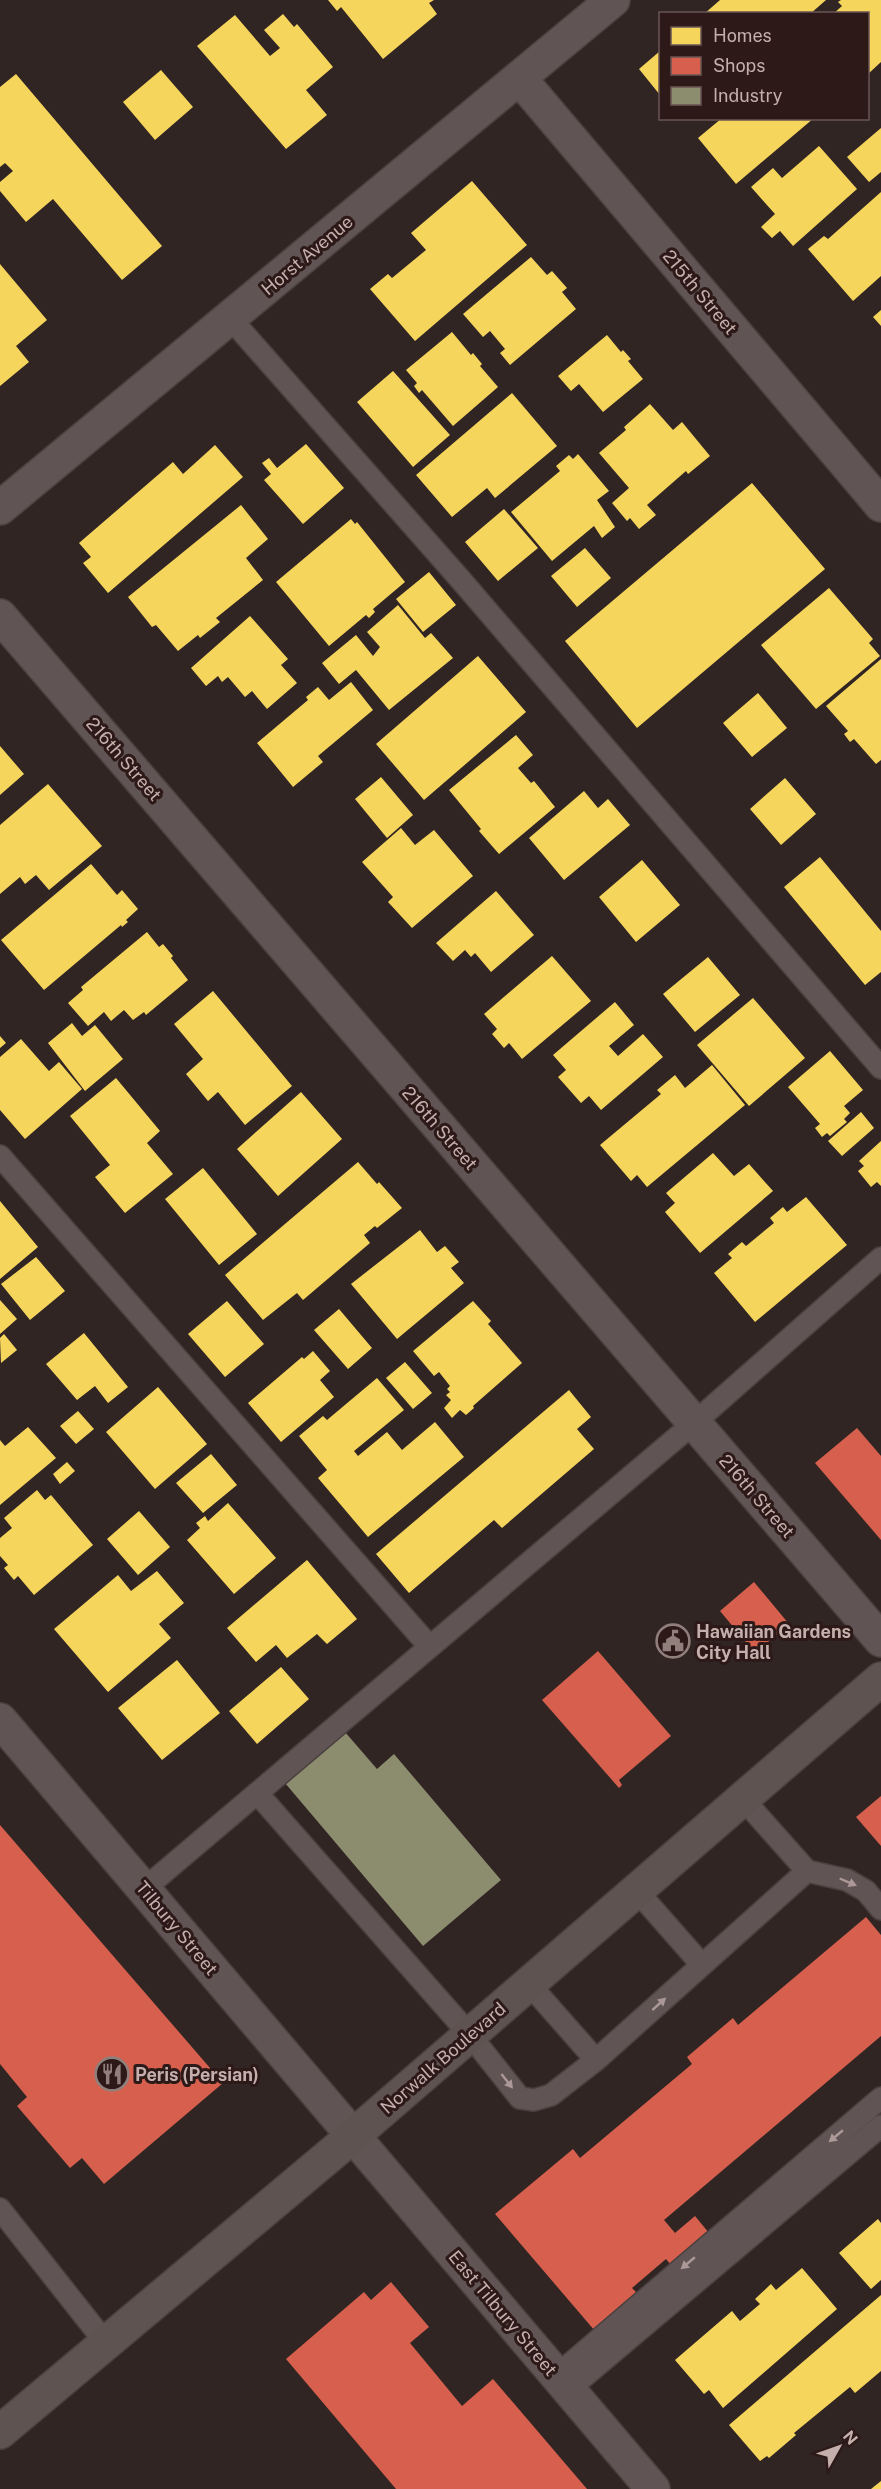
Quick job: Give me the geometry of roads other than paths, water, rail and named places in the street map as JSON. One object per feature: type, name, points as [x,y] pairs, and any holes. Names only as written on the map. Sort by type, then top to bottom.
[{"type":"main road","name":"Norwalk Boulevard","points":[[0,2432],[354,2135],[881,1679]]},
{"type":"street","name":"Horst Avenue","points":[[0,508],[613,0]]},
{"type":"street","name":"215th Street","points":[[520,79],[881,505]]},
{"type":"street","name":"216th Street","points":[[0,616],[881,1640]]},
{"type":"street","name":"Tilbury Street","points":[[0,1720],[354,2135]]},
{"type":"street","name":"East Tilbury Street","points":[[354,2135],[654,2489]]},
{"type":"lane","points":[[230,318],[460,579],[881,1068]]},
{"type":"lane","points":[[0,1156],[429,1646]]},
{"type":"lane","points":[[144,1889],[694,1423],[881,1258]]},
{"type":"lane","points":[[257,1793],[470,2035],[520,2098],[534,2100],[551,2095],[596,2060],[807,1871]]},
{"type":"lane","points":[[743,1799],[807,1871],[847,1880],[866,1891],[881,1909]]},
{"type":"lane","points":[[637,1891],[702,1965]]},
{"type":"lane","points":[[529,1984],[596,2060]]},
{"type":"lane","points":[[562,2383],[881,2098]]},
{"type":"lane","points":[[562,2383],[881,2126]]},
{"type":"lane","points":[[0,2209],[105,2342]]},
{"type":"place","name":"Hawaiian Gardens City Hall","points":[[673,1641]]},
{"type":"place","name":"Peris (Persian)","points":[[112,2074]]}]
